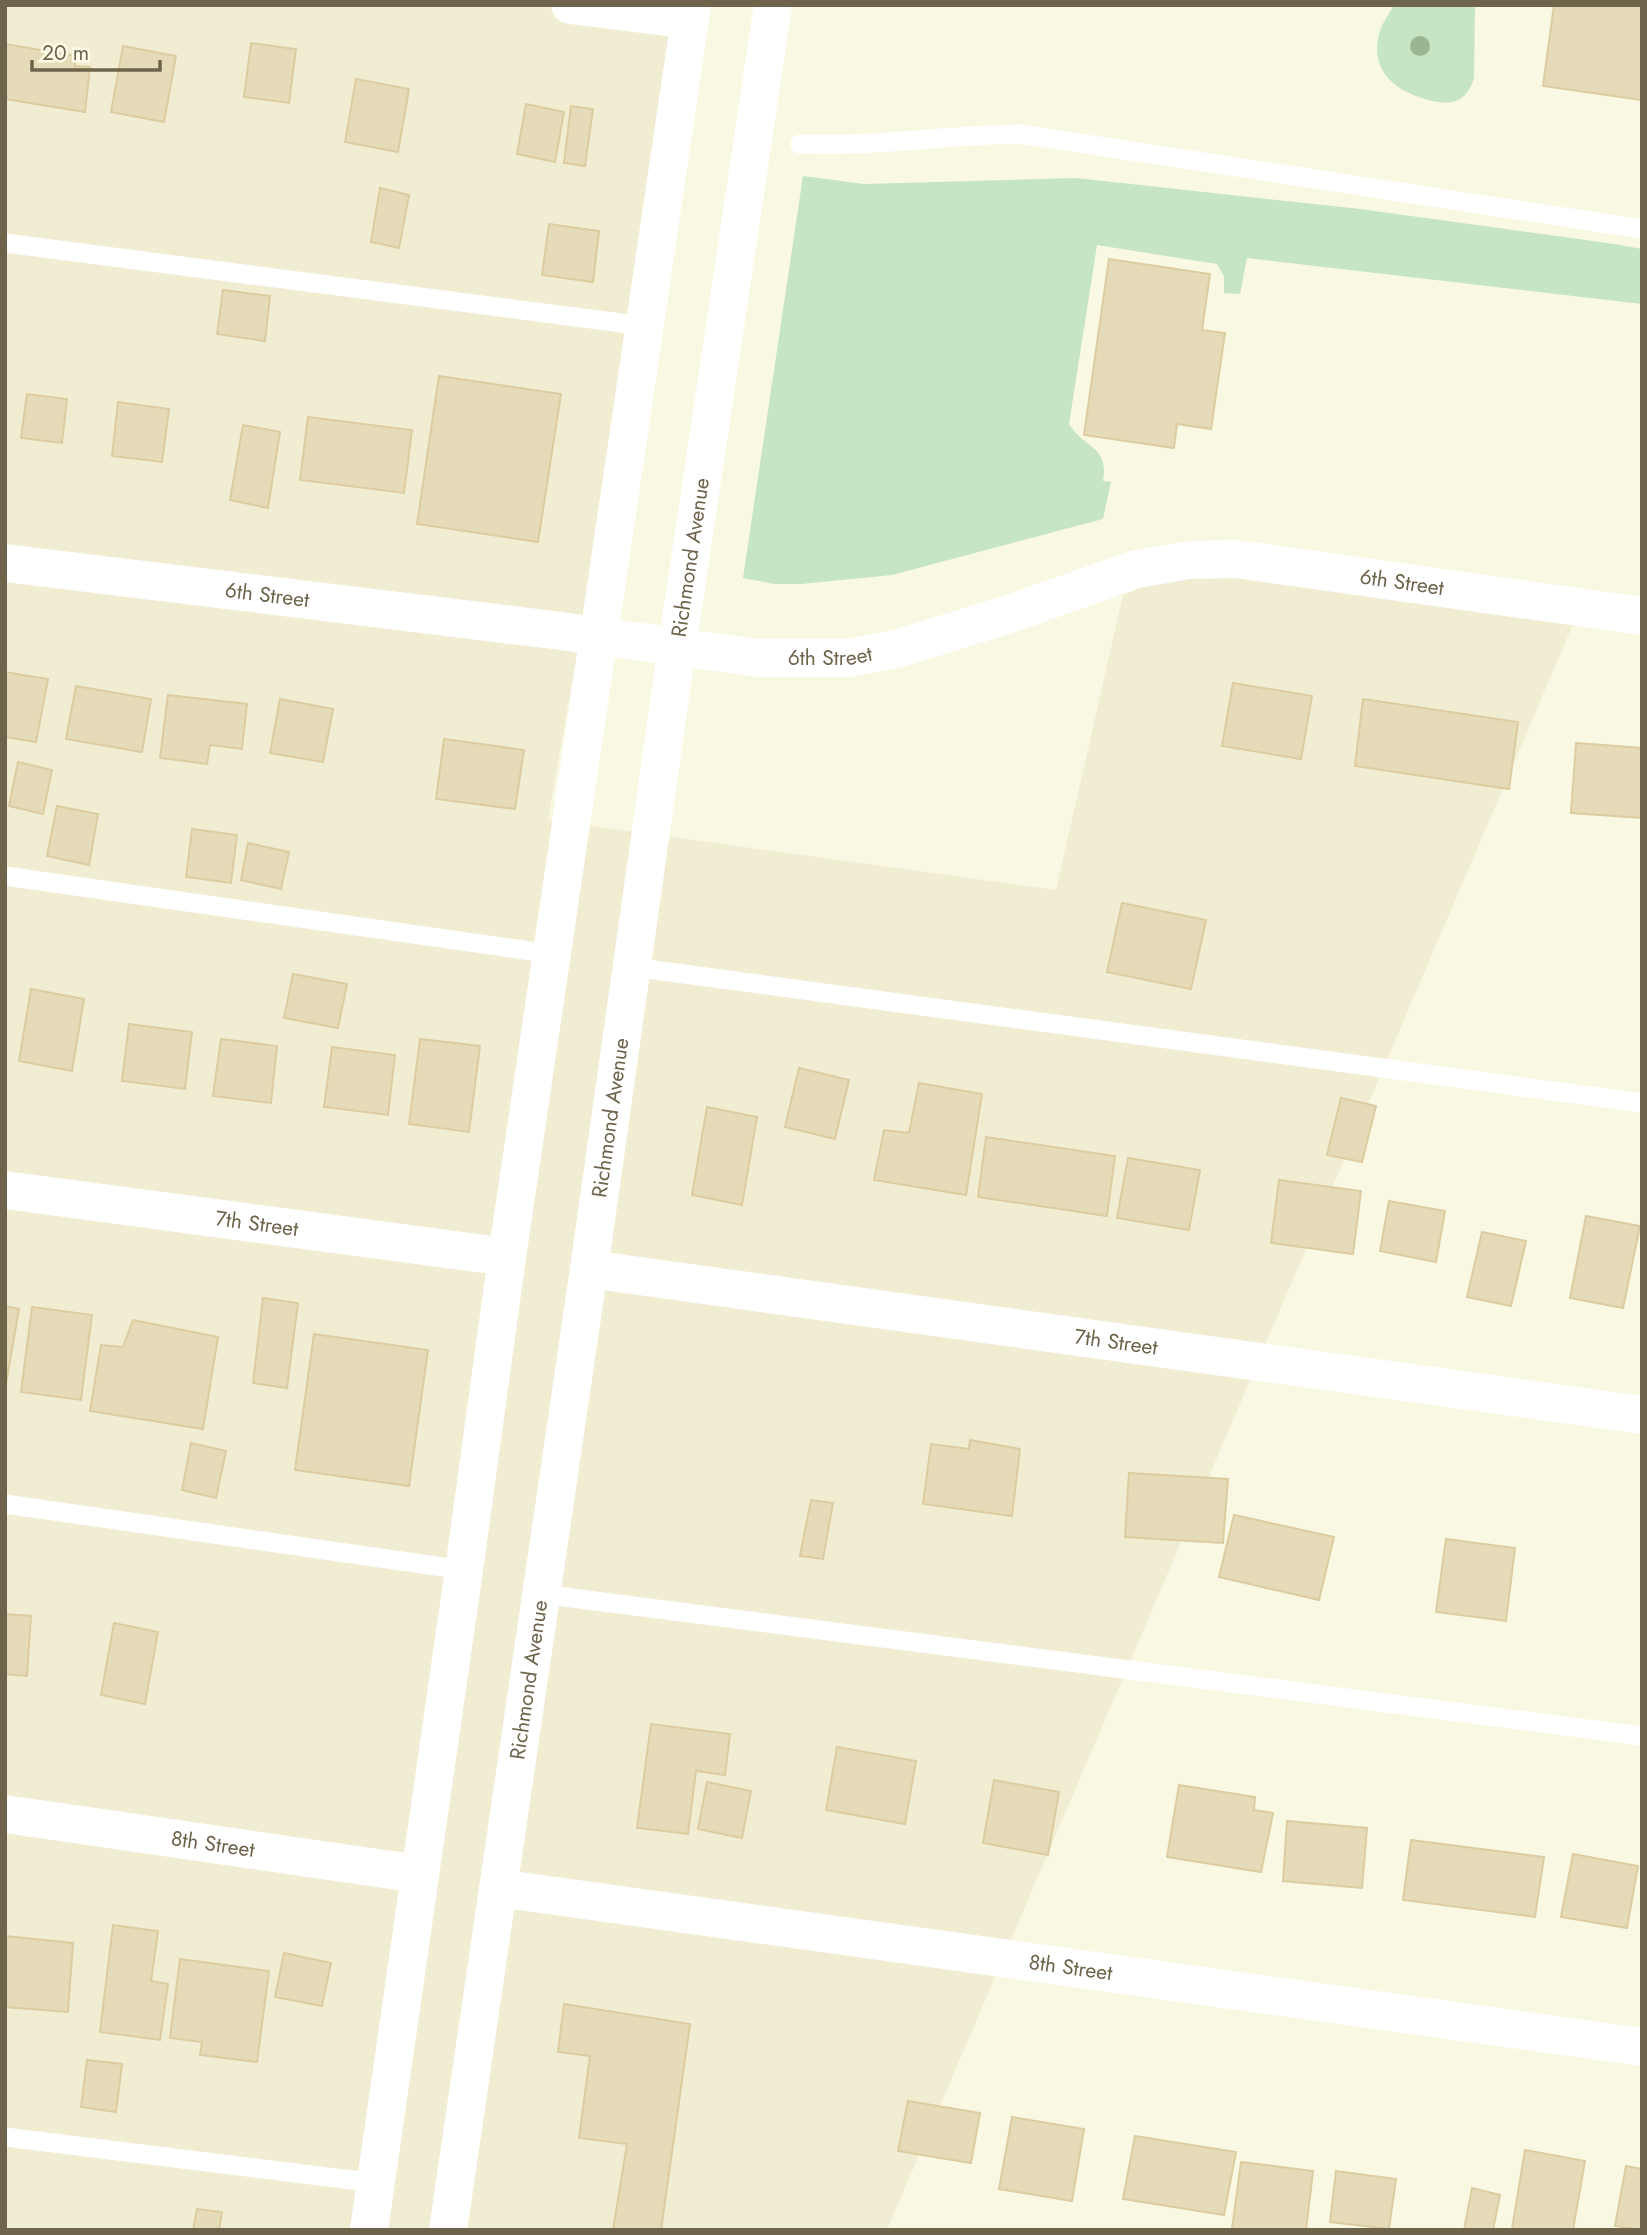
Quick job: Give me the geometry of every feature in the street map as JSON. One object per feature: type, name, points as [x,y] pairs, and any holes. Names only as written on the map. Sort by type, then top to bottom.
[{"type":"street","points":[[369,2230],[507,1257],[691,13],[570,5]]},
{"type":"street","name":"Richmond Avenue","points":[[448,2230],[677,647],[773,5]]},
{"type":"street","name":"6th Street","points":[[5,563],[759,658],[849,659],[913,644],[1006,615],[1137,569],[1189,560],[1236,558],[1642,616]]},
{"type":"street","name":"7th Street","points":[[5,1190],[507,1257]]},
{"type":"street","name":"7th Street","points":[[589,1269],[1642,1415]]},
{"type":"street","name":"8th Street","points":[[5,1814],[419,1874]]},
{"type":"street","name":"8th Street","points":[[498,1888],[1642,2047]]},
{"type":"lane","points":[[800,144],[830,145],[1020,134],[1642,229]]},
{"type":"lane","points":[[5,243],[645,326]]},
{"type":"lane","points":[[5,876],[552,954]]},
{"type":"lane","points":[[632,967],[1642,1103]]},
{"type":"lane","points":[[5,1504],[464,1570]]},
{"type":"lane","points":[[541,1594],[1642,1737]]},
{"type":"lane","points":[[5,2137],[376,2183]]},
{"type":"shaded area","points":[[5,5],[677,5],[578,649],[548,820],[1056,890],[1130,564],[1580,608],[887,2230],[5,2230]]},
{"type":"green space","points":[[1394,5],[1475,5],[1474,78],[1466,94],[1460,99],[1447,103],[1422,98],[1402,89],[1386,76],[1378,57],[1377,46],[1381,27]]},
{"type":"green space","points":[[803,176],[864,184],[1076,178],[1360,209],[1614,244],[1642,249],[1642,304],[1247,258],[1240,294],[1224,293],[1224,276],[1217,264],[1097,245],[1069,424],[1099,454],[1104,469],[1103,481],[1111,482],[1103,519],[892,575],[775,584],[743,578]]},
{"type":"building","points":[[1554,5],[1642,5],[1642,100],[1543,86]]},
{"type":"building","points":[[251,43],[296,49],[289,103],[244,97]]},
{"type":"building","points":[[5,44],[76,56],[75,66],[90,67],[85,112],[5,99]]},
{"type":"building","points":[[123,46],[176,56],[164,122],[111,112]]},
{"type":"building","points":[[356,79],[409,89],[398,152],[345,142]]},
{"type":"building","points":[[526,104],[564,112],[555,162],[517,154]]},
{"type":"building","points":[[571,106],[593,109],[585,166],[564,163]]},
{"type":"building","points":[[380,188],[409,195],[399,248],[371,242]]},
{"type":"building","points":[[549,224],[599,231],[593,282],[542,275]]},
{"type":"building","points":[[1109,259],[1210,274],[1202,330],[1225,333],[1211,429],[1177,424],[1174,448],[1084,435]]},
{"type":"building","points":[[223,290],[270,296],[265,341],[217,334]]},
{"type":"building","points":[[439,376],[561,394],[538,542],[417,524]]},
{"type":"building","points":[[27,394],[67,399],[62,443],[21,438]]},
{"type":"building","points":[[118,402],[169,409],[162,462],[112,456]]},
{"type":"building","points":[[308,417],[412,430],[404,493],[300,480]]},
{"type":"building","points":[[243,425],[280,432],[268,508],[230,500]]},
{"type":"building","points":[[5,672],[48,679],[36,742],[5,737]]},
{"type":"building","points":[[1233,683],[1312,696],[1301,759],[1222,746]]},
{"type":"building","points":[[76,686],[151,699],[142,752],[66,739]]},
{"type":"building","points":[[168,695],[247,704],[242,749],[210,745],[207,764],[160,758]]},
{"type":"building","points":[[280,699],[333,709],[323,762],[270,753]]},
{"type":"building","points":[[1363,699],[1518,722],[1509,789],[1355,766]]},
{"type":"building","points":[[444,739],[524,750],[515,809],[436,799]]},
{"type":"building","points":[[1576,743],[1642,748],[1642,818],[1571,813]]},
{"type":"building","points":[[18,762],[52,770],[43,814],[9,806]]},
{"type":"building","points":[[57,806],[98,814],[89,865],[47,856]]},
{"type":"building","points":[[192,829],[237,835],[231,883],[186,877]]},
{"type":"building","points":[[248,843],[289,852],[281,889],[241,880]]},
{"type":"building","points":[[1122,903],[1206,920],[1191,989],[1107,972]]},
{"type":"building","points":[[293,974],[347,984],[338,1028],[284,1018]]},
{"type":"building","points":[[31,989],[84,999],[72,1071],[19,1061]]},
{"type":"building","points":[[129,1024],[192,1032],[185,1089],[122,1081]]},
{"type":"building","points":[[221,1039],[277,1046],[271,1103],[213,1096]]},
{"type":"building","points":[[420,1039],[480,1046],[469,1132],[409,1124]]},
{"type":"building","points":[[332,1047],[395,1055],[388,1115],[324,1107]]},
{"type":"building","points":[[799,1068],[849,1080],[835,1139],[785,1127]]},
{"type":"building","points":[[919,1083],[982,1094],[966,1195],[874,1180],[884,1130],[909,1133]]},
{"type":"building","points":[[1341,1098],[1376,1106],[1362,1162],[1327,1155]]},
{"type":"building","points":[[707,1107],[757,1117],[742,1205],[692,1195]]},
{"type":"building","points":[[986,1137],[1115,1156],[1107,1216],[978,1197]]},
{"type":"building","points":[[1128,1158],[1200,1170],[1189,1230],[1117,1218]]},
{"type":"building","points":[[1279,1180],[1361,1191],[1353,1254],[1271,1243]]},
{"type":"building","points":[[1389,1201],[1445,1211],[1436,1262],[1380,1251]]},
{"type":"building","points":[[1586,1216],[1640,1226],[1623,1308],[1570,1298]]},
{"type":"building","points":[[1482,1232],[1526,1241],[1511,1306],[1467,1297]]},
{"type":"building","points":[[263,1298],[298,1303],[287,1388],[253,1383]]},
{"type":"building","points":[[5,1306],[19,1309],[6,1384],[5,1384]]},
{"type":"building","points":[[32,1307],[92,1315],[81,1400],[21,1392]]},
{"type":"building","points":[[133,1320],[218,1337],[203,1429],[90,1411],[101,1345],[123,1347]]},
{"type":"building","points":[[314,1334],[428,1350],[409,1486],[295,1470]]},
{"type":"building","points":[[970,1440],[1020,1449],[1012,1516],[923,1504],[931,1444],[969,1449]]},
{"type":"building","points":[[191,1443],[226,1451],[216,1498],[182,1490]]},
{"type":"building","points":[[1129,1473],[1228,1479],[1223,1543],[1125,1537]]},
{"type":"building","points":[[811,1500],[833,1503],[823,1559],[800,1556]]},
{"type":"building","points":[[1234,1515],[1334,1537],[1319,1600],[1219,1577]]},
{"type":"building","points":[[1446,1539],[1515,1548],[1506,1621],[1436,1612]]},
{"type":"building","points":[[5,1614],[31,1616],[27,1676],[5,1674]]},
{"type":"building","points":[[114,1623],[158,1632],[145,1704],[101,1695]]},
{"type":"building","points":[[651,1724],[730,1734],[725,1775],[696,1771],[688,1834],[637,1828]]},
{"type":"building","points":[[837,1747],[916,1761],[905,1824],[826,1810]]},
{"type":"building","points":[[994,1780],[1059,1792],[1048,1855],[983,1843]]},
{"type":"building","points":[[707,1782],[751,1791],[742,1838],[698,1829]]},
{"type":"building","points":[[1179,1785],[1255,1797],[1254,1810],[1273,1813],[1261,1872],[1167,1857]]},
{"type":"building","points":[[1287,1821],[1367,1828],[1362,1888],[1283,1881]]},
{"type":"building","points":[[1411,1840],[1544,1857],[1535,1917],[1403,1900]]},
{"type":"building","points":[[1573,1854],[1638,1866],[1627,1928],[1561,1917]]},
{"type":"building","points":[[113,1925],[158,1931],[151,1981],[168,1984],[160,2040],[100,2032]]},
{"type":"building","points":[[5,1936],[73,1943],[68,2012],[5,2007]]},
{"type":"building","points":[[284,1953],[331,1963],[322,2006],[275,1997]]},
{"type":"building","points":[[180,1959],[269,1971],[257,2062],[200,2055],[202,2042],[170,2038]]},
{"type":"building","points":[[564,2004],[690,2024],[661,2230],[613,2230],[627,2144],[579,2138],[590,2056],[558,2052]]},
{"type":"building","points":[[87,2060],[122,2064],[116,2112],[81,2107]]},
{"type":"building","points":[[908,2101],[980,2113],[971,2163],[898,2151]]},
{"type":"building","points":[[1012,2117],[1084,2129],[1072,2201],[999,2189]]},
{"type":"building","points":[[1135,2136],[1236,2152],[1224,2215],[1123,2199]]},
{"type":"building","points":[[1525,2150],[1585,2161],[1573,2230],[1512,2229]]},
{"type":"building","points":[[1241,2162],[1313,2171],[1306,2230],[1232,2229]]},
{"type":"building","points":[[1626,2166],[1642,2169],[1642,2230],[1615,2226]]},
{"type":"building","points":[[1336,2171],[1396,2179],[1389,2229],[1330,2222]]},
{"type":"building","points":[[1472,2188],[1500,2195],[1493,2230],[1464,2230]]},
{"type":"building","points":[[197,2209],[222,2212],[219,2230],[193,2230]]}]
